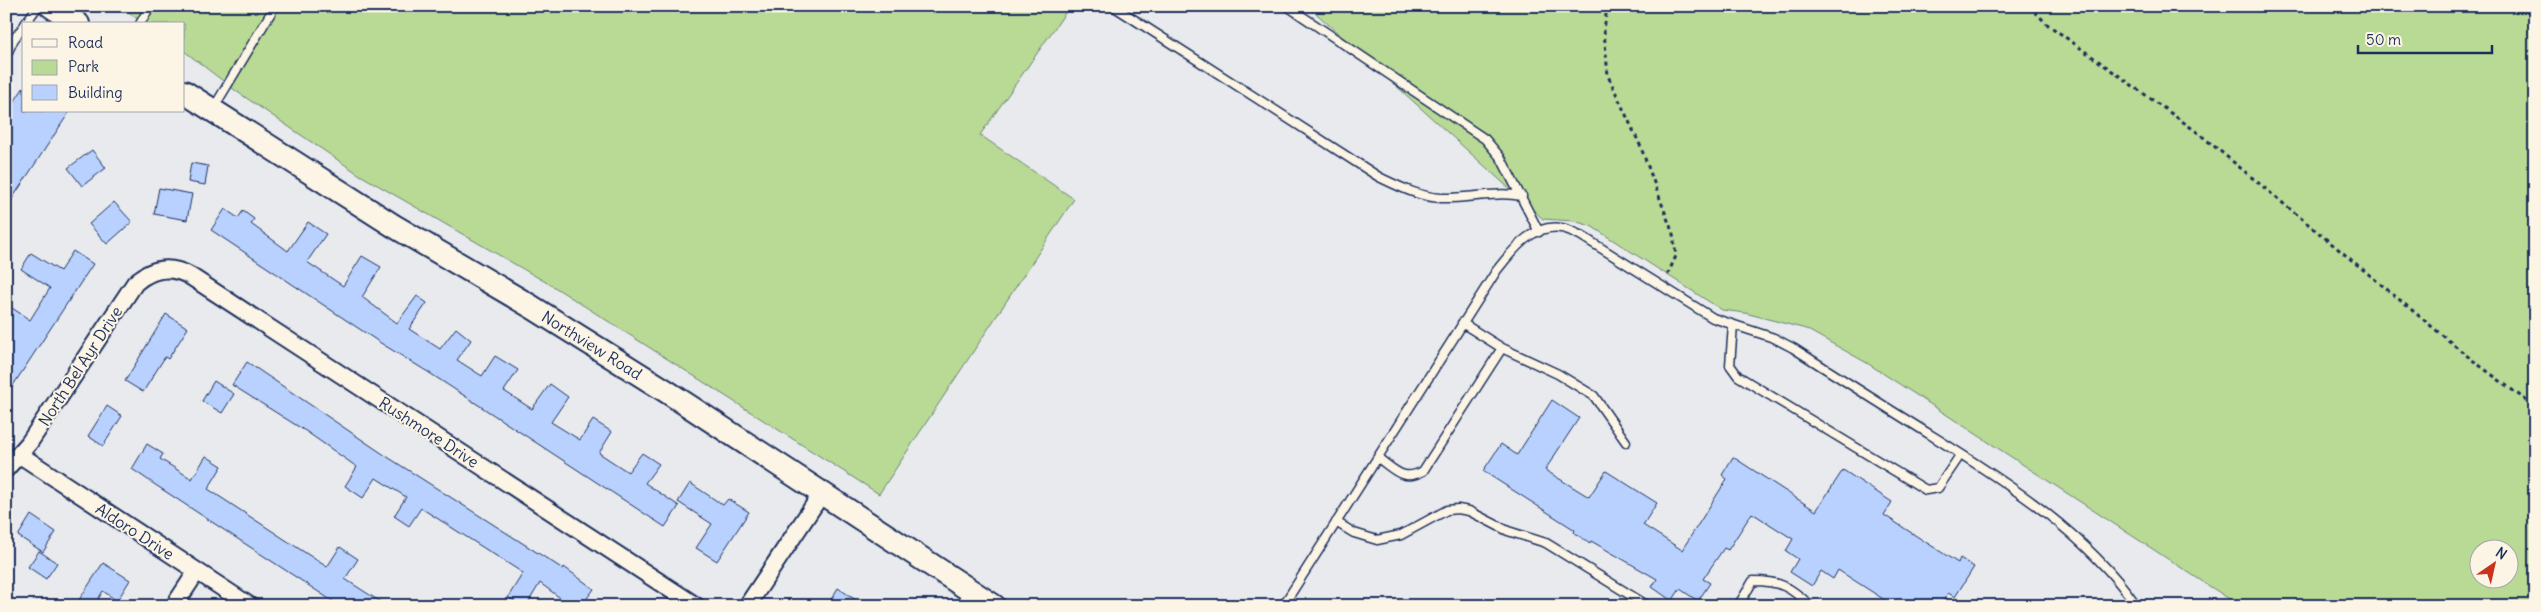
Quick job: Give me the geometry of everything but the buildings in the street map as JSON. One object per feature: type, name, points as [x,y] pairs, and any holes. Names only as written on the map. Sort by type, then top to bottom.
[{"type":"street","points":[[51,6],[75,22]]},
{"type":"street","points":[[71,6],[85,22]]},
{"type":"street","name":"Northview Road","points":[[185,93],[394,226],[532,307],[822,492],[994,606]]},
{"type":"street","name":"North Bel Ayr Drive","points":[[6,469],[20,455],[135,282],[144,274],[158,269]]},
{"type":"street","name":"Rushmore Drive","points":[[158,269],[172,269],[190,276],[696,606]]},
{"type":"street","name":"Aldoro Drive","points":[[20,455],[250,606]]},
{"type":"street","points":[[747,606],[822,492]]},
{"type":"street","points":[[174,606],[197,571]]},
{"type":"lane","points":[[26,22],[38,6]]},
{"type":"lane","points":[[141,22],[150,6]]},
{"type":"lane","points":[[212,111],[275,6]]},
{"type":"lane","points":[[1113,6],[1379,177],[1410,192],[1439,198],[1507,193],[1522,196]]},
{"type":"lane","points":[[1288,6],[1485,139],[1501,158],[1539,232]]},
{"type":"lane","points":[[6,56],[10,38],[22,27]]},
{"type":"lane","points":[[1283,606],[1497,270],[1528,236],[1562,228],[1580,236],[1713,318],[1766,335],[1793,348],[1961,454],[2047,511],[2125,589],[2137,606]]},
{"type":"lane","points":[[1462,323],[1502,348],[1558,374],[1594,396],[1626,442]]},
{"type":"lane","points":[[1733,325],[1730,365],[1738,376],[1926,490],[1938,488],[1961,454]]},
{"type":"lane","points":[[1378,458],[1402,475],[1413,476],[1423,470],[1502,348]]},
{"type":"lane","points":[[1336,522],[1354,533],[1377,540],[1401,534],[1447,510],[1458,508],[1469,511],[1508,531],[1546,543],[1648,606]]},
{"type":"lane","points":[[1738,606],[1753,581],[1773,581],[1792,588],[1811,606]]},
{"type":"lane","points":[[2532,606],[2535,602]]},
{"type":"path","points":[[1607,6],[1604,31],[1608,76],[1640,145],[1673,234],[1676,256],[1661,287]]},
{"type":"path","points":[[2029,6],[2048,24],[2197,132],[2471,359],[2535,407]]},
{"type":"green space","points":[[119,6],[1070,6],[980,135],[1074,199],[879,494],[556,288],[360,175],[236,91],[185,52],[185,22],[142,22]]},
{"type":"green space","points":[[1308,6],[2535,6],[2535,606],[2240,606],[1867,363],[1806,329],[1745,313],[1722,310],[1591,226],[1574,221],[1543,219]]}]
